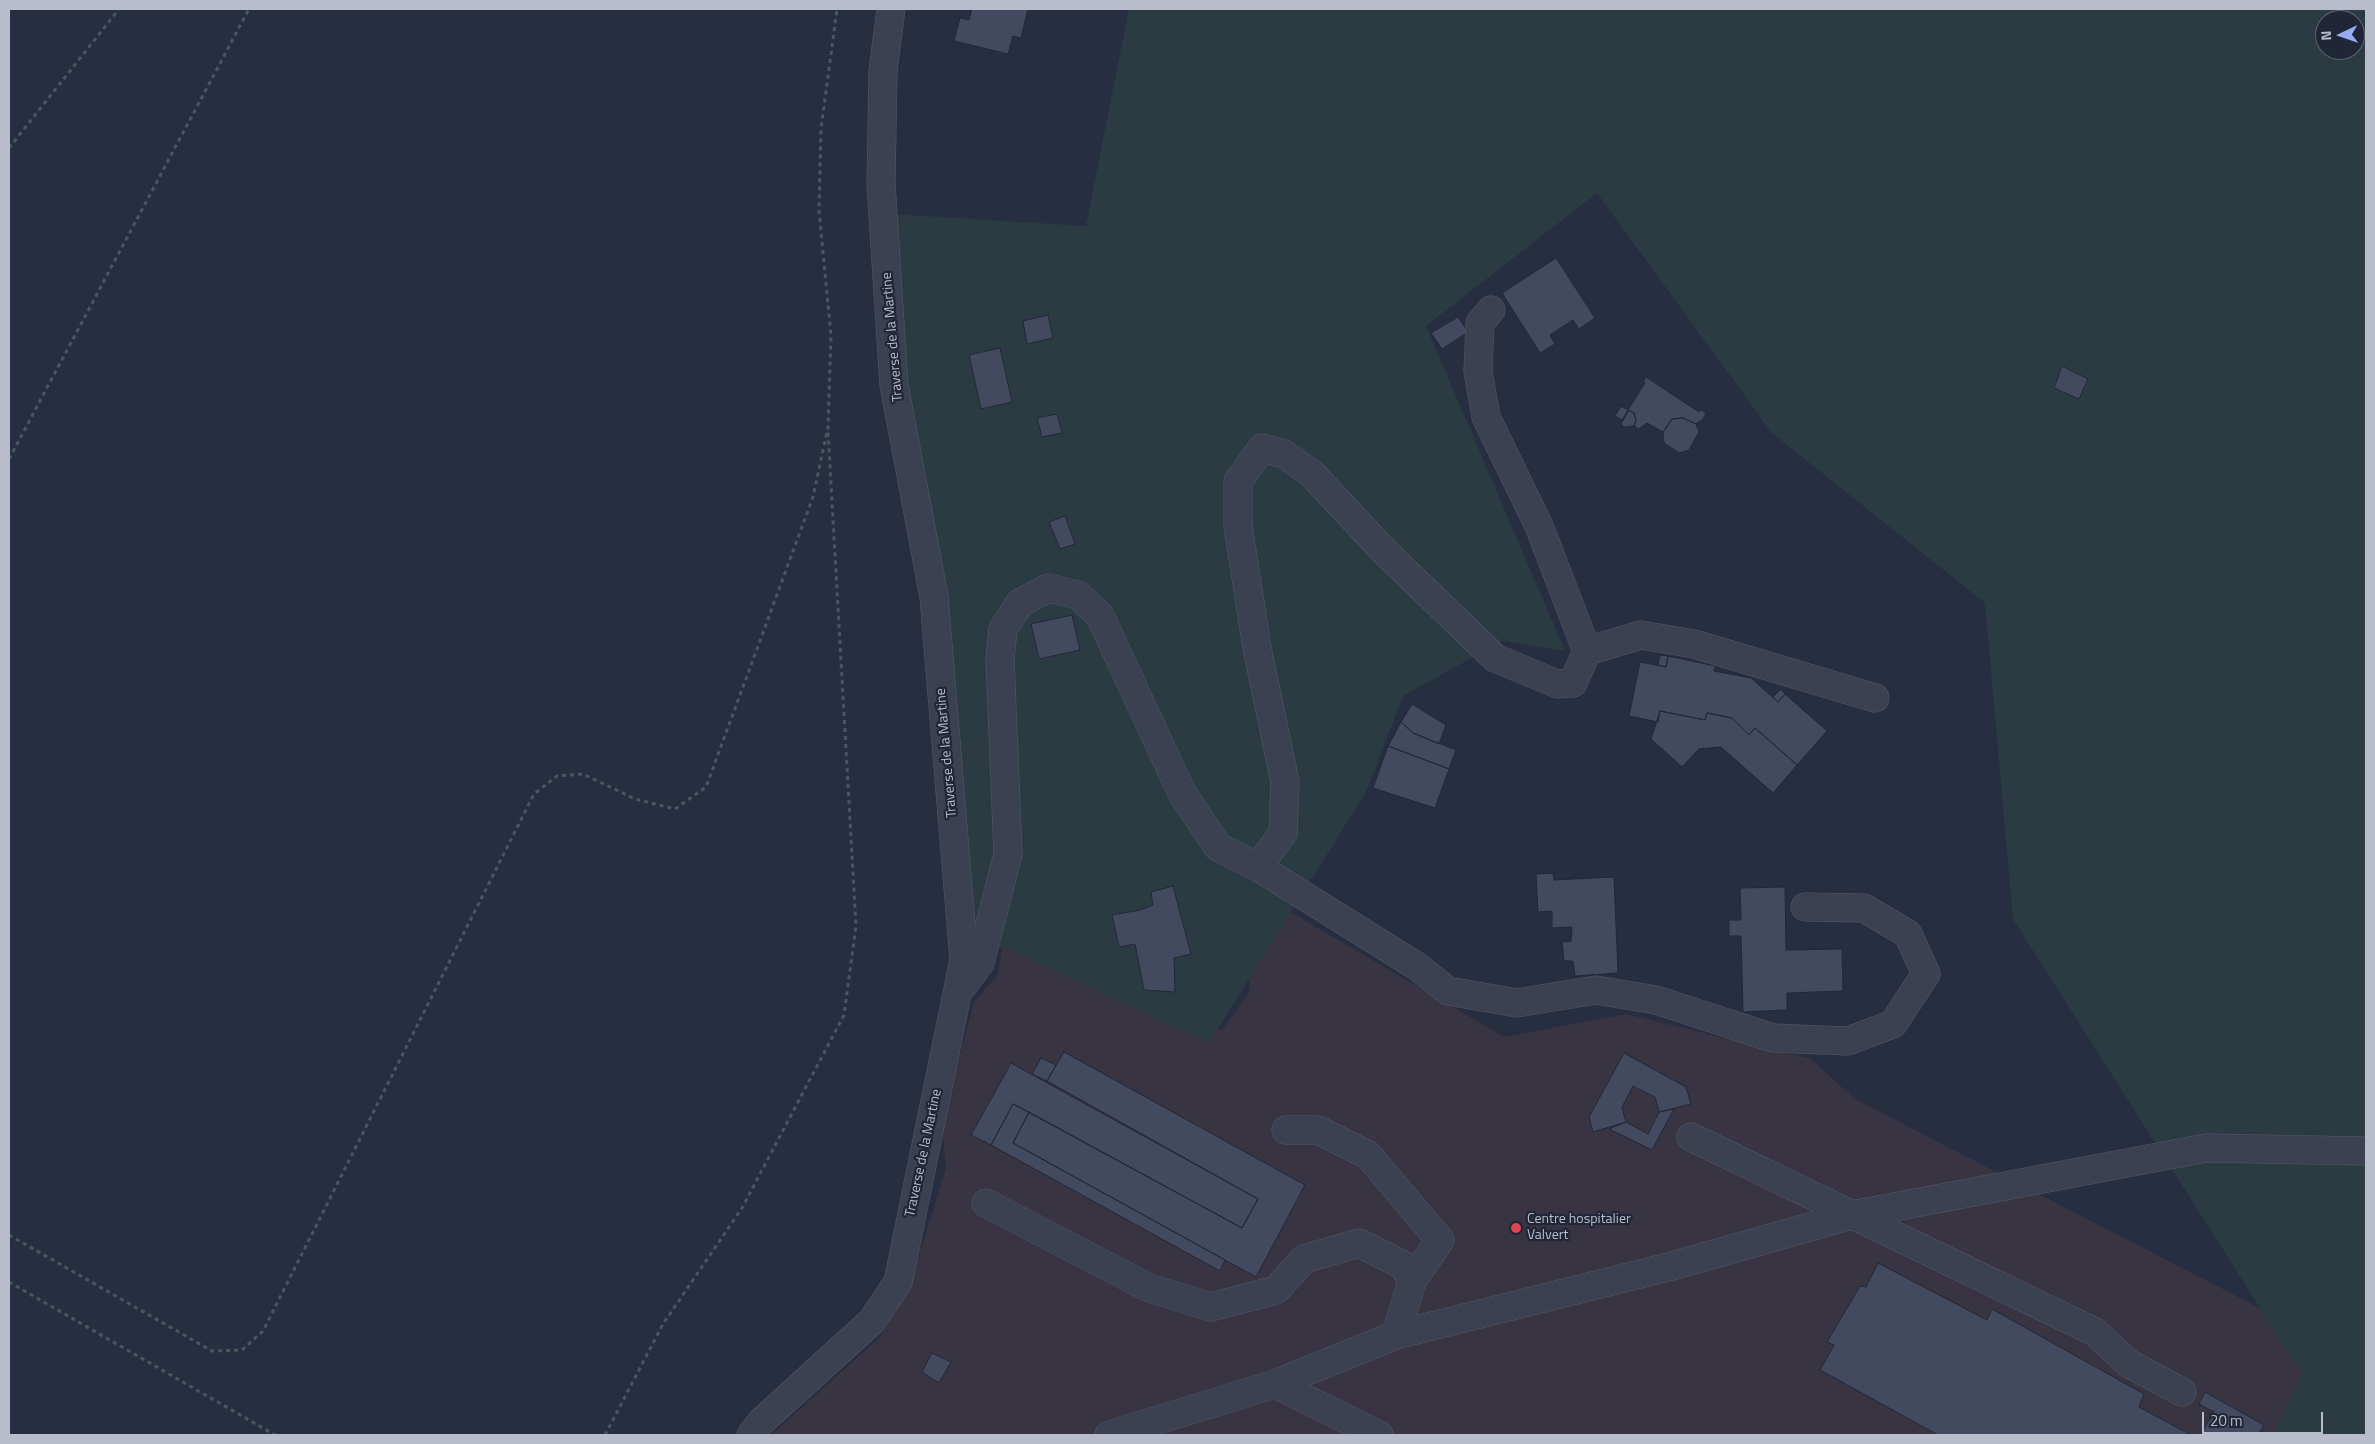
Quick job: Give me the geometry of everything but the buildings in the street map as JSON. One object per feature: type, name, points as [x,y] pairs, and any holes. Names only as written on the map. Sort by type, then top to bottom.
[{"type":"street","name":"Traverse de la Martine","points":[[751,1435],[761,1422],[872,1321],[898,1282],[964,960],[934,597],[894,385],[881,194],[883,71],[892,9]]},
{"type":"street","points":[[1258,867],[1283,833],[1286,782],[1257,648],[1238,526],[1238,481],[1262,448],[1284,454],[1312,474],[1384,550],[1495,658],[1556,684],[1573,683],[1587,651],[1539,526],[1486,417],[1478,371],[1480,323],[1490,310]]},
{"type":"street","points":[[958,992],[980,963],[1008,854],[1000,659],[1003,629],[1020,602],[1048,588],[1078,595],[1100,616],[1182,793],[1218,847],[1258,867],[1418,967],[1448,991],[1517,1004],[1596,990],[1656,1000],[1773,1038],[1848,1041],[1894,1024],[1926,974],[1908,934],[1864,908],[1805,907]]},
{"type":"street","points":[[1587,651],[1641,635],[1694,644],[1875,698]]},
{"type":"street","points":[[1286,1130],[1318,1130],[1368,1155],[1440,1240],[1412,1281],[1396,1335]]},
{"type":"street","points":[[1691,1137],[2095,1332],[2128,1363],[2182,1392]]},
{"type":"street","points":[[1109,1435],[1275,1384],[1396,1335],[1672,1266],[1852,1215],[2206,1148],[2366,1151]]},
{"type":"street","points":[[986,1203],[1149,1288],[1211,1307],[1276,1290],[1304,1260],[1359,1243],[1403,1265],[1412,1281]]},
{"type":"street","points":[[1275,1384],[1379,1435]]},
{"type":"path","points":[[9,148],[119,9]]},
{"type":"path","points":[[9,459],[249,9]]},
{"type":"path","points":[[605,1435],[663,1324],[742,1208],[844,1015],[856,926],[828,427],[831,335],[819,211],[821,129],[837,9]]},
{"type":"path","points":[[9,1235],[212,1351],[242,1350],[263,1331],[534,794],[557,776],[584,774],[635,799],[675,809],[706,787],[813,497],[828,427]]},
{"type":"path","points":[[9,1282],[275,1435]]},
{"type":"shaded area","points":[[1129,9],[2366,9],[2366,1435],[2273,1435],[2302,1374],[2013,919],[1985,603],[1772,433],[1597,193],[1426,326],[1565,651],[1502,641],[1403,696],[1366,792],[1209,1043],[1007,948],[975,945],[901,355],[892,214],[1086,226]]},
{"type":"shaded area","name":"Centre hospitalier Valvert","points":[[1290,912],[1504,1037],[1626,1014],[1811,1059],[1855,1099],[2362,1361],[2328,1435],[771,1435],[880,1337],[909,1287],[946,1169],[942,1121],[974,1002],[997,976],[1006,927],[1222,1030],[1249,993],[1251,935]]},
{"type":"place","name":"Centre hospitalier Valvert","points":[[1516,1228]]}]
